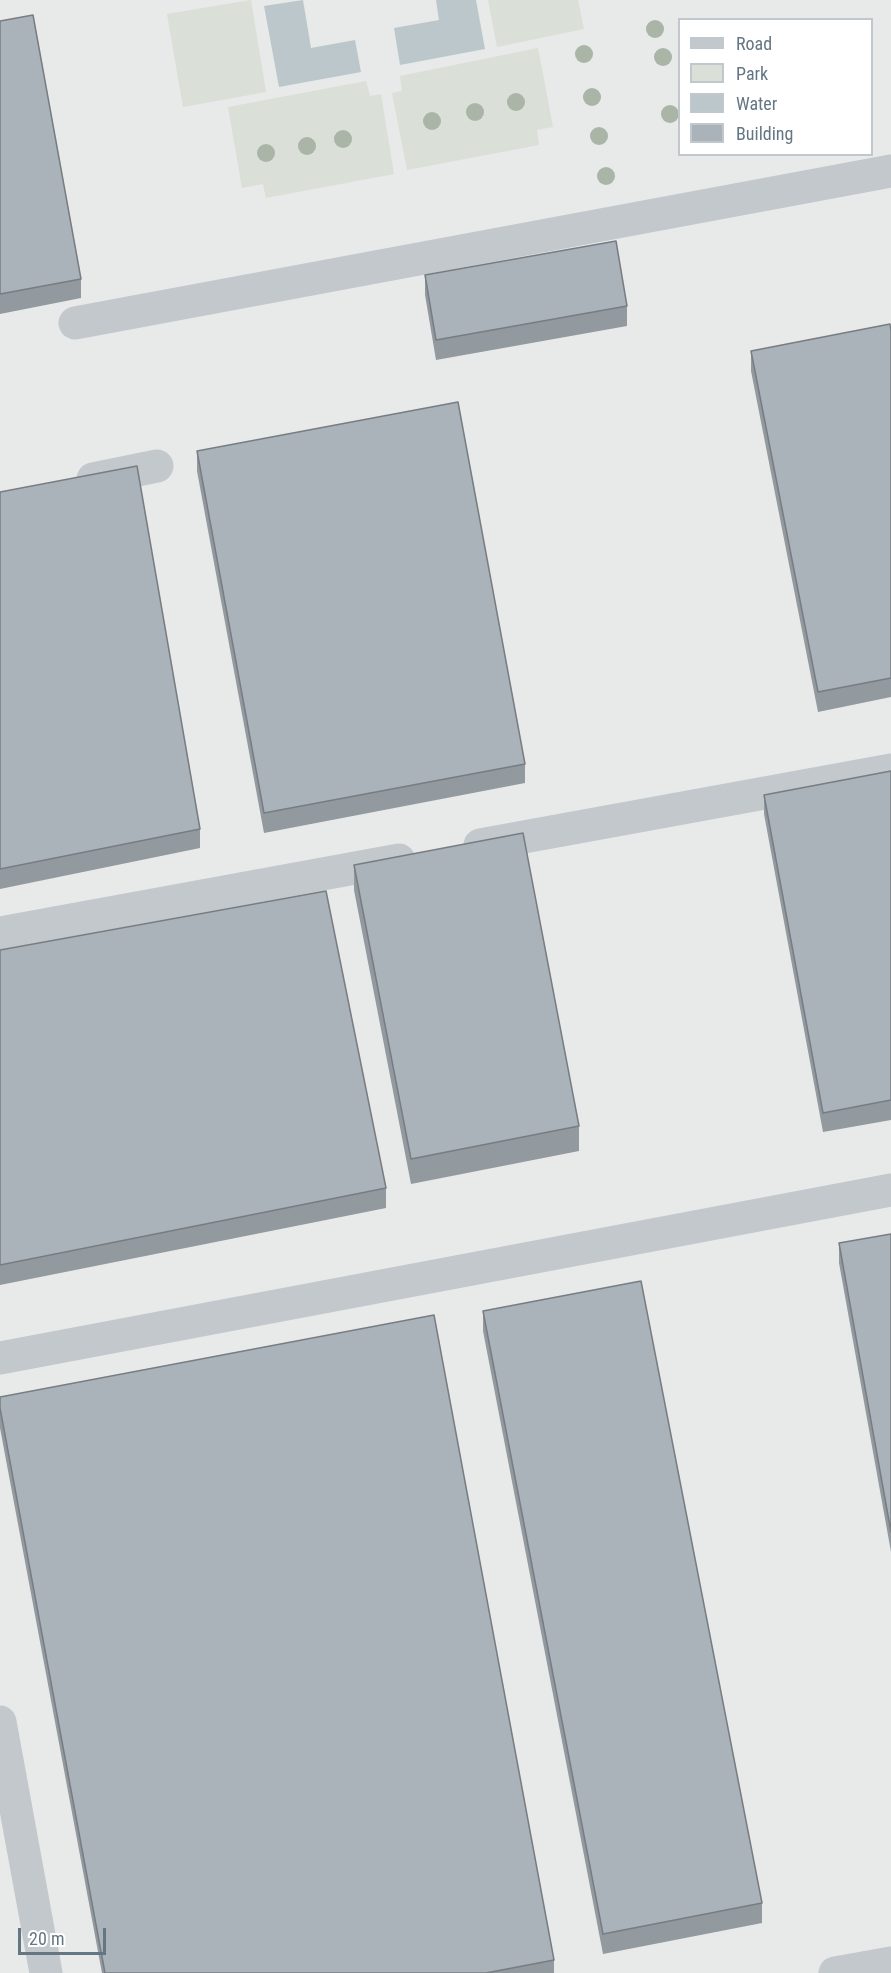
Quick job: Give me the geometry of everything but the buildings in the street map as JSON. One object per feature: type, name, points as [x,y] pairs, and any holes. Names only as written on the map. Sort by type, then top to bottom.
[{"type":"lane","points":[[75,323],[891,171]]},
{"type":"lane","points":[[67,484],[157,466]]},
{"type":"lane","points":[[0,933],[891,770]]},
{"type":"lane","points":[[568,829],[610,846]]},
{"type":"lane","points":[[0,1358],[891,1190]]},
{"type":"lane","points":[[0,1722],[46,1973]]},
{"type":"lane","points":[[835,1973],[891,1963]]},
{"type":"shaded area","points":[[0,0],[891,0],[891,1973],[0,1973]]},
{"type":"green space","points":[[251,0],[266,92],[183,107],[167,14]]},
{"type":"green space","points":[[488,0],[578,0],[584,29],[497,47]]},
{"type":"green space","points":[[538,48],[553,127],[537,130],[539,145],[407,170],[392,93],[402,91],[400,76]]},
{"type":"green space","points":[[366,81],[370,96],[381,94],[394,174],[266,198],[263,184],[242,188],[228,107]]},
{"type":"water","points":[[303,0],[311,48],[355,40],[361,72],[279,87],[264,6]]},
{"type":"water","points":[[436,0],[476,0],[485,49],[400,65],[394,28],[439,20]]}]
